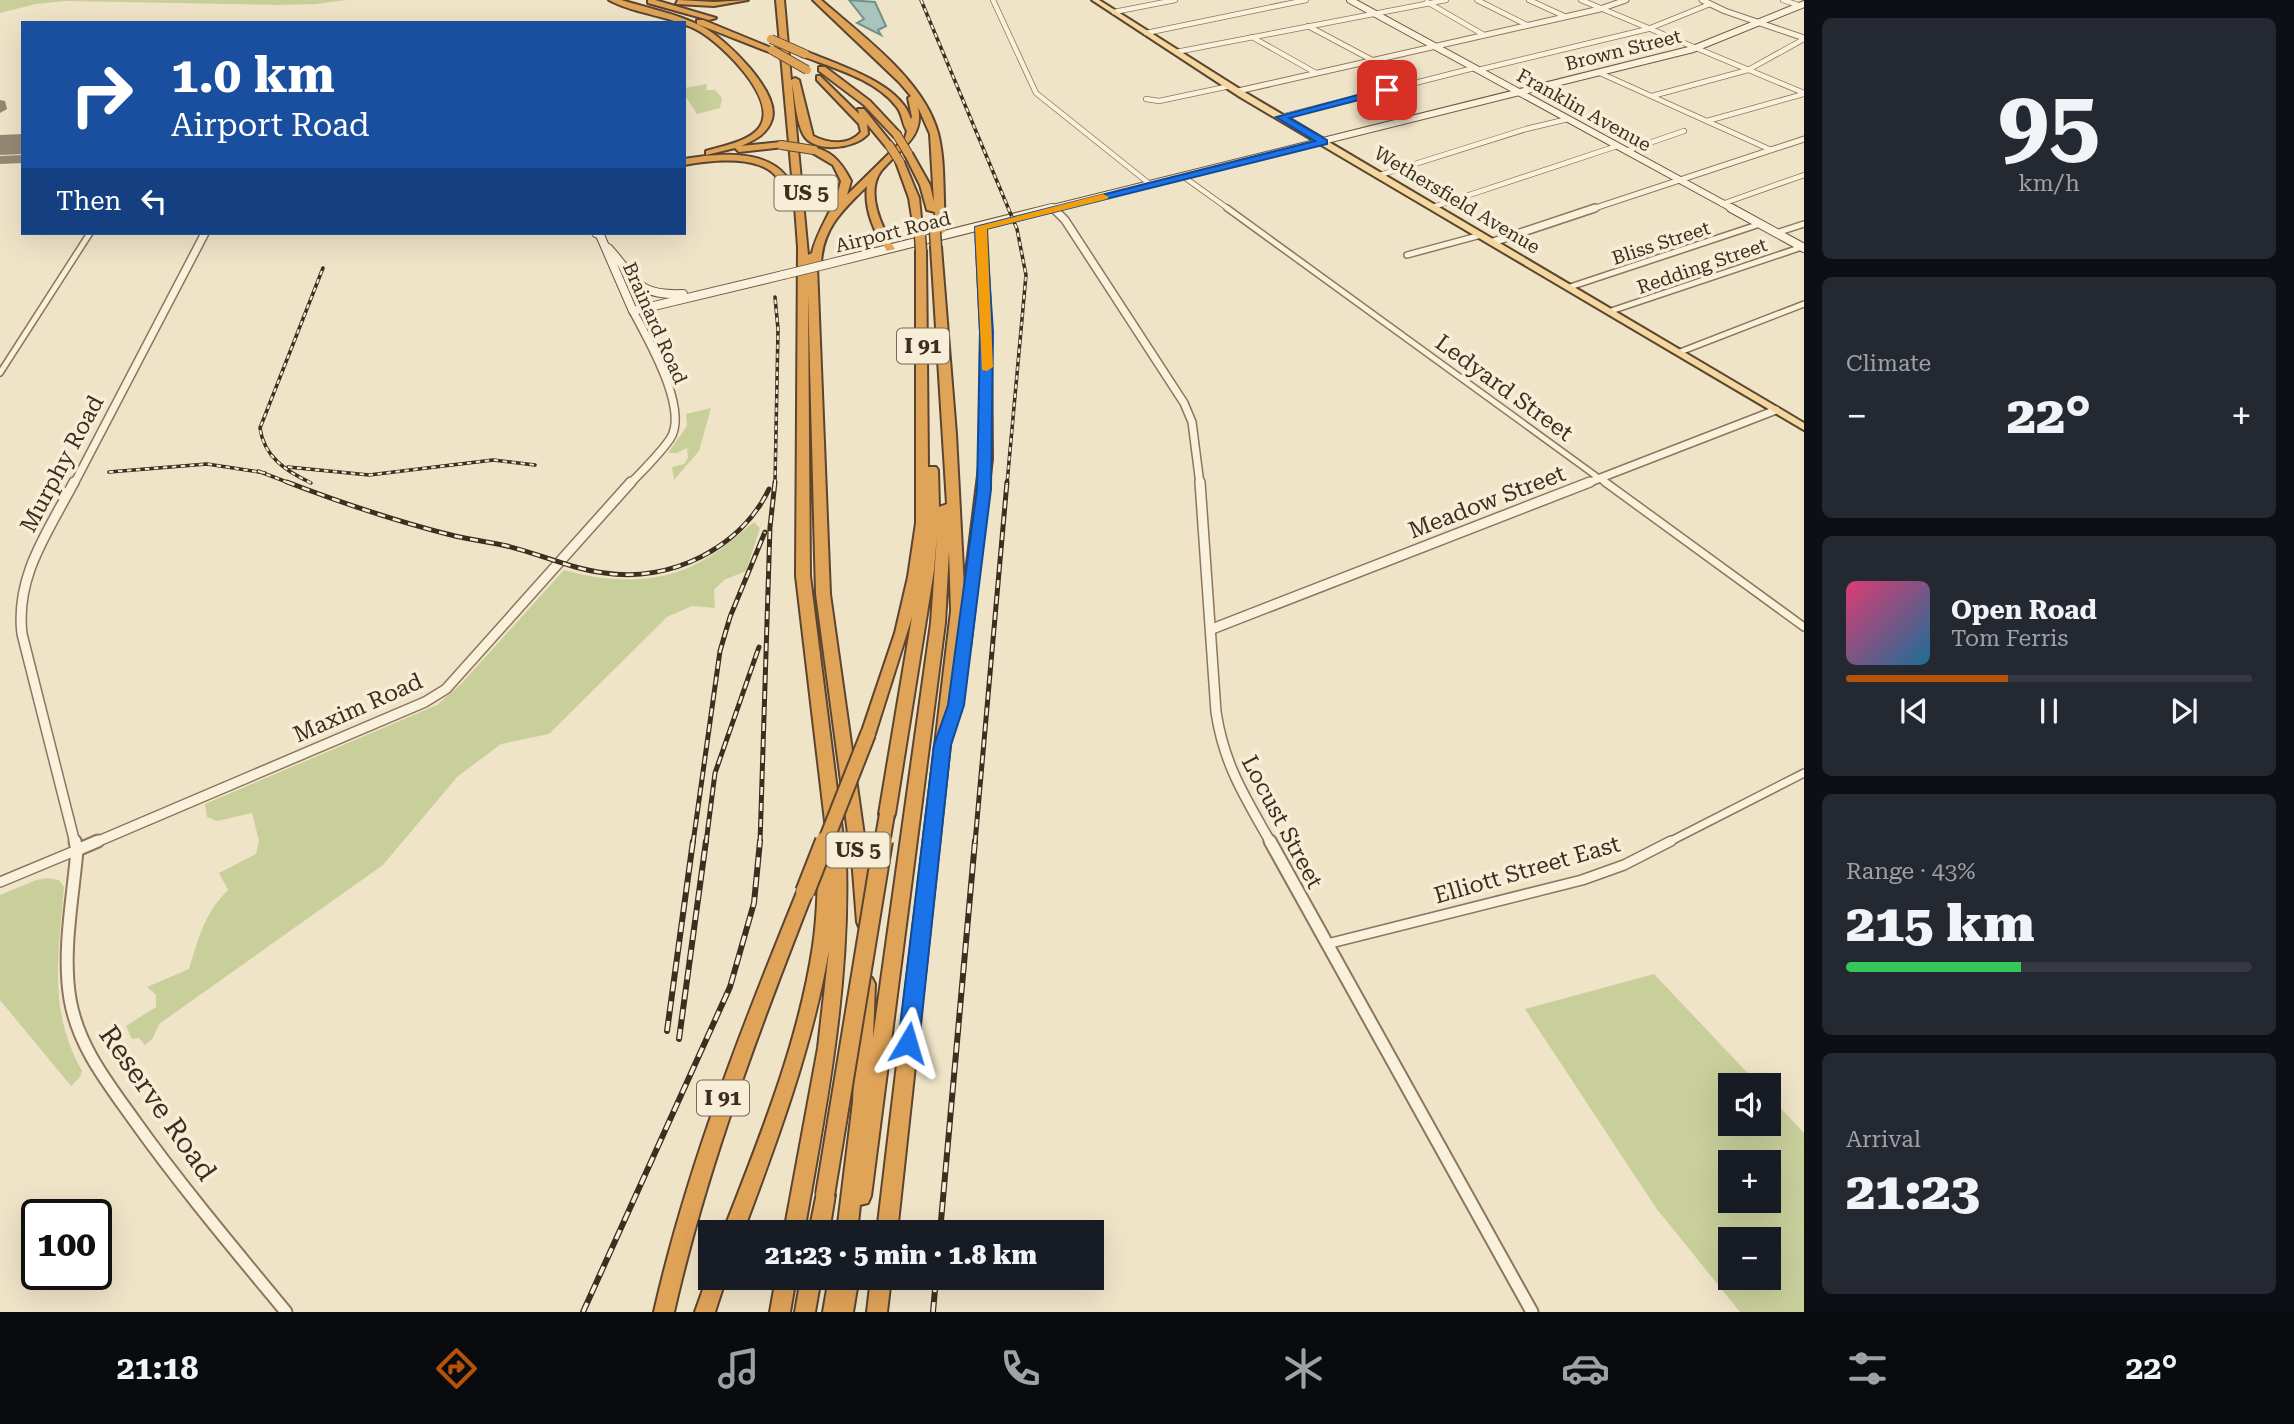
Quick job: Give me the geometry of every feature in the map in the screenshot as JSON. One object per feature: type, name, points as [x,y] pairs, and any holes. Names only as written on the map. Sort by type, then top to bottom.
[{"type":"highway","name":"I 91","points":[[613,0],[769,42],[861,111],[893,148],[900,162],[914,198],[921,251],[922,523],[915,577],[898,650],[868,734],[708,1142],[680,1238],[664,1312]]},
{"type":"highway","points":[[613,0],[682,21]]},
{"type":"highway","name":"I 91","points":[[646,0],[720,21],[806,57],[861,98],[897,135],[908,153],[925,185],[938,232],[958,598],[888,1220]]},
{"type":"highway","points":[[666,0],[710,4],[744,0]]},
{"type":"highway","name":"US 5","points":[[780,0],[811,241],[823,594],[860,870],[866,950],[862,1092],[848,1220]]},
{"type":"highway","name":"US 5","points":[[786,0],[803,261],[802,566],[838,861],[839,938],[832,1014],[796,1220]]},
{"type":"highway","points":[[817,0],[916,95],[932,127],[938,232]]},
{"type":"highway","points":[[686,22],[708,33],[726,47],[768,103],[768,121],[756,136]]},
{"type":"highway","points":[[806,57],[876,86],[901,103],[909,124],[908,134],[893,148],[878,170],[872,181],[870,196],[882,236],[890,249]]},
{"type":"highway","points":[[885,64],[907,90],[916,108],[913,131],[893,148]]},
{"type":"highway","points":[[791,80],[810,138],[835,145],[861,138],[865,131],[860,118],[820,78]]},
{"type":"highway","points":[[686,159],[728,148],[756,136],[770,126],[780,114],[791,80]]},
{"type":"highway","points":[[686,159],[781,145],[814,150],[835,161],[845,176],[845,190],[821,233],[817,246],[818,293],[814,306]]},
{"type":"highway","points":[[686,159],[739,159],[762,164],[779,174],[788,187],[797,243],[803,261]]},
{"type":"highway","points":[[834,213],[878,170]]},
{"type":"highway","points":[[943,745],[956,705],[986,470],[986,332],[981,227]]},
{"type":"highway","points":[[858,1220],[941,597],[946,521],[941,411],[946,379]]},
{"type":"highway","points":[[821,1220],[931,530],[932,469],[922,442]]},
{"type":"highway","points":[[737,1220],[795,1064],[817,976],[826,887],[825,834],[818,778],[822,742]]},
{"type":"highway","points":[[705,1312],[712,1290]]},
{"type":"highway","points":[[780,1312],[784,1290]]},
{"type":"highway","points":[[805,1312],[809,1290]]},
{"type":"highway","points":[[833,1312],[837,1290]]},
{"type":"highway","points":[[843,1312],[847,1290]]},
{"type":"highway","points":[[877,1312],[880,1290]]},
{"type":"main road","name":"Wethersfield Avenue","points":[[1095,0],[1281,117],[1804,427]]},
{"type":"main road","name":"Franklin Avenue","points":[[1350,0],[1803,248]]},
{"type":"main road","name":"Brown Street","points":[[1323,142],[1696,48],[1802,5]]},
{"type":"main road","name":"Airport Road","points":[[633,311],[1323,142]]},
{"type":"main road","name":"Brainard Road","points":[[600,235],[633,311]]},
{"type":"main road","points":[[604,244],[619,258],[634,284],[645,290],[668,295],[710,293]]},
{"type":"street","points":[[993,0],[1036,93],[1151,185]]},
{"type":"street","points":[[1114,12],[1175,0]]},
{"type":"street","points":[[1146,33],[1306,0]]},
{"type":"street","points":[[1423,0],[1484,35]]},
{"type":"street","points":[[1176,52],[1446,0]]},
{"type":"street","points":[[1477,0],[1527,25]]},
{"type":"street","points":[[1529,0],[1564,16]]},
{"type":"street","points":[[1581,0],[1804,93]]},
{"type":"street","points":[[1238,91],[1600,9],[1626,0]]},
{"type":"street","points":[[1702,0],[1804,39]]},
{"type":"street","points":[[1783,0],[1802,5]]},
{"type":"street","points":[[1281,117],[1648,29],[1710,4]]},
{"type":"street","points":[[1307,25],[1373,60]]},
{"type":"street","points":[[1252,37],[1316,73]]},
{"type":"street","points":[[1651,96],[1748,70],[1804,39]]},
{"type":"street","points":[[1600,73],[1771,150]]},
{"type":"street","points":[[1146,99],[1160,101],[1230,86]]},
{"type":"street","points":[[1707,121],[1804,93]]},
{"type":"street","points":[[1380,175],[1526,129],[1568,120]]},
{"type":"street","points":[[1626,151],[1684,131]]},
{"type":"street","points":[[1493,242],[1804,139]]},
{"type":"street","points":[[1433,207],[1617,146]]},
{"type":"street","points":[[1722,204],[1804,175]]},
{"type":"street","name":"Ledyard Street","points":[[1184,177],[1804,627]]},
{"type":"street","name":"Locust Street","points":[[1054,209],[1065,220],[1168,378],[1192,422],[1201,491],[1216,712],[1221,744],[1241,793],[1532,1312]]},
{"type":"street","name":"Bliss Street","points":[[1570,287],[1760,224]]},
{"type":"street","points":[[1776,233],[1804,224]]},
{"type":"street","points":[[0,373],[89,235]]},
{"type":"street","name":"Murphy Road","points":[[77,850],[22,634],[20,594],[28,570],[204,235]]},
{"type":"street","points":[[1407,255],[1481,235]]},
{"type":"street","name":"Redding Street","points":[[1611,311],[1803,248]]},
{"type":"street","points":[[1680,352],[1804,304]]},
{"type":"street","name":"Brainard Road","points":[[633,311],[672,400],[676,425]]},
{"type":"street","name":"Meadow Street","points":[[1212,629],[1776,410]]},
{"type":"street","name":"Maxim Road","points":[[0,882],[425,702],[446,689],[660,453],[676,425]]},
{"type":"street","name":"Elliott Street East","points":[[1327,944],[1582,880],[1624,865],[1804,773]]},
{"type":"street","name":"Reserve Road","points":[[77,850],[68,963],[70,998],[79,1034],[92,1061],[166,1165],[286,1312]]},
{"type":"green space","points":[[0,0],[347,0],[278,5],[65,1],[36,4],[0,13]]},
{"type":"green space","points":[[707,84],[706,90],[715,90],[722,98],[720,108],[697,114],[686,97],[686,88]]},
{"type":"green space","points":[[711,408],[699,451],[674,480],[672,467],[684,464],[688,458],[687,448],[677,453],[668,453],[687,426],[686,414]]},
{"type":"green space","points":[[754,522],[760,528],[746,571],[724,580],[714,590],[715,608],[692,606],[667,617],[549,734],[501,744],[457,777],[383,865],[159,1024],[153,1038],[145,1045],[139,1038],[132,1039],[126,1026],[156,1007],[156,995],[147,987],[189,969],[208,917],[228,890],[219,873],[256,854],[259,841],[252,813],[217,821],[207,817],[205,804],[437,705],[461,684],[564,570],[617,579],[652,578],[669,574],[709,557]]},
{"type":"green space","points":[[36,880],[59,880],[64,887],[58,958],[60,1003],[71,1048],[82,1071],[71,1086],[0,1000],[0,895]]},
{"type":"green space","points":[[1654,974],[1748,1073],[1718,1073],[1718,1136],[1781,1136],[1781,1109],[1804,1133],[1804,1312],[1740,1312],[1722,1290],[1781,1290],[1781,1227],[1718,1227],[1718,1285],[1656,1208],[1525,1009]]},
{"type":"water","points":[[849,0],[875,2],[886,26],[878,30],[881,35],[857,23],[864,19]]},
{"type":"taxiway","points":[[0,104],[0,109]]},
{"type":"taxiway","points":[[0,160],[21,159]]},
{"type":"runway","points":[[0,145],[21,144]]},
{"type":"railway","points":[[921,0],[1017,229],[1026,275],[1007,484]]},
{"type":"railway","points":[[311,483],[293,473],[271,455],[260,428],[323,268]]},
{"type":"railway","points":[[775,297],[778,329],[775,484]]},
{"type":"railway","points":[[288,467],[369,475],[493,460],[535,465]]},
{"type":"railway","points":[[109,472],[207,464],[262,473]]},
{"type":"railway","points":[[258,471],[262,473]]},
{"type":"railway","points":[[262,473],[292,484]]},
{"type":"railway","points":[[287,482],[370,512],[434,531],[507,546],[592,571],[630,575],[678,566],[701,557],[741,528],[757,510],[769,489]]},
{"type":"railway","points":[[760,843],[770,527],[775,482]]},
{"type":"railway","points":[[975,843],[1007,482]]},
{"type":"railway","points":[[693,843],[720,651],[730,617],[765,532]]},
{"type":"railway","points":[[706,843],[715,773],[759,647]]},
{"type":"railway","points":[[667,1031],[693,841]]},
{"type":"railway","points":[[679,1039],[706,841]]},
{"type":"railway","points":[[583,1312],[730,987],[754,903],[760,841]]},
{"type":"railway","points":[[941,1220],[975,841]]},
{"type":"railway","points":[[933,1312],[935,1290]]},
{"type":"slow traffic","points":[[987,367],[981,227],[1103,197]]},
{"type":"route","points":[[908,1043],[943,745],[956,705],[984,489],[987,440],[986,332],[981,227],[1323,142],[1281,117],[1387,90]]}]
